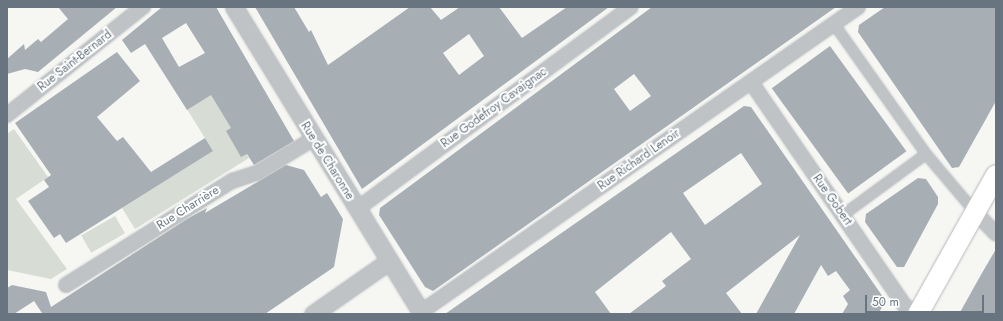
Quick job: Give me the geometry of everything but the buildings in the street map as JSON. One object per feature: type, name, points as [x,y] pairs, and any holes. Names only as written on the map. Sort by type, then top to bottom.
[{"type":"main road","points":[[917,314],[996,175]]},
{"type":"street","name":"Rue Saint-Bernard","points":[[7,115],[143,7]]},
{"type":"street","name":"Rue de Charonne","points":[[234,7],[421,313]]},
{"type":"street","name":"Rue Godefroy Cavaignac","points":[[357,209],[631,7]]},
{"type":"street","name":"Rue Richard Lenoir","points":[[421,313],[858,7]]},
{"type":"street","points":[[834,24],[926,154],[975,212],[996,234]]},
{"type":"street","name":"Rue Gobert","points":[[751,82],[905,306],[917,314]]},
{"type":"street","name":"Rue Charrière","points":[[66,285],[232,181],[258,173],[313,138]]},
{"type":"street","points":[[843,216],[926,154]]},
{"type":"street","points":[[313,314],[389,261]]},
{"type":"shaded area","points":[[209,91],[249,158],[135,229],[122,208],[213,151],[185,106]]},
{"type":"shaded area","points":[[14,129],[48,177],[16,199],[67,269],[51,279],[7,270],[7,134]]},
{"type":"shaded area","points":[[115,216],[125,233],[91,253],[81,236]]}]
